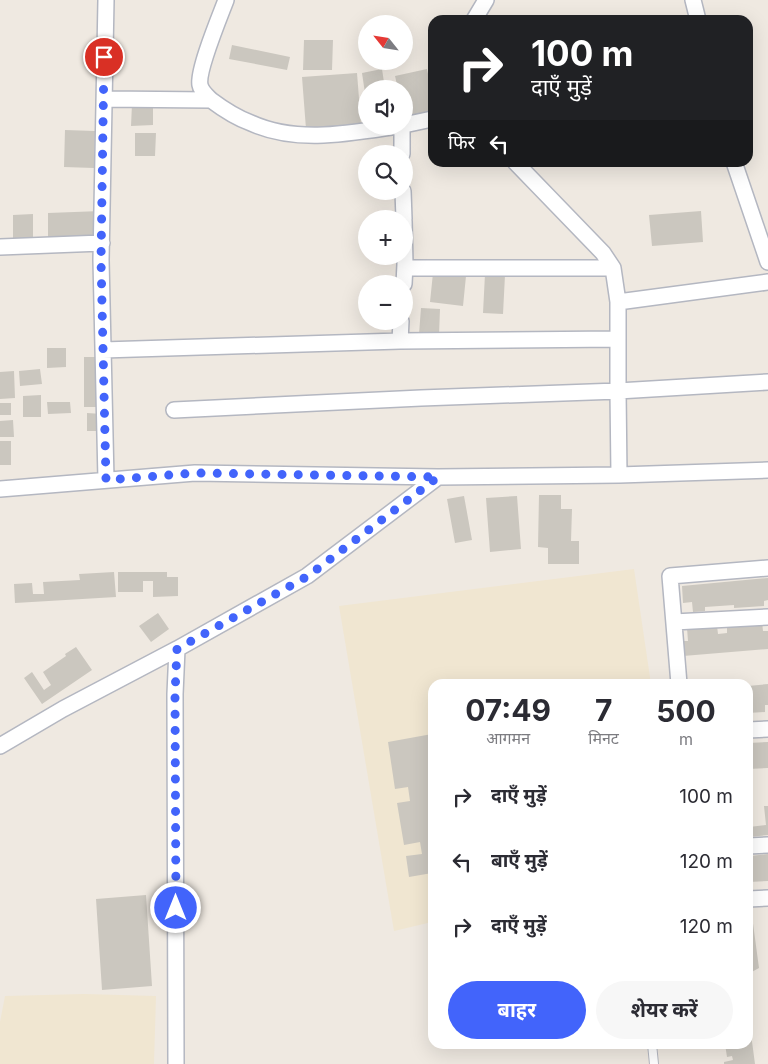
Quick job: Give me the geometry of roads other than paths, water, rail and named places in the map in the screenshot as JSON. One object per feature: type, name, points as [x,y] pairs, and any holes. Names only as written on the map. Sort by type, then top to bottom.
[{"type":"street","points":[[106,0],[102,243],[106,480]]},
{"type":"street","points":[[226,0],[201,70],[200,85],[206,96],[250,123],[268,130],[322,135],[358,131]]},
{"type":"street","points":[[477,15],[486,0]]},
{"type":"street","points":[[693,0],[697,15]]},
{"type":"street","points":[[104,99],[211,100]]},
{"type":"street","points":[[413,123],[428,120]]},
{"type":"street","points":[[520,167],[603,253],[613,268],[618,302],[619,475]]},
{"type":"street","points":[[736,167],[768,262]]},
{"type":"street","points":[[0,247],[102,243]]},
{"type":"street","points":[[413,276],[613,268]]},
{"type":"street","points":[[618,302],[768,282]]},
{"type":"street","points":[[400,340],[401,330]]},
{"type":"street","points":[[103,350],[400,340],[618,339]]},
{"type":"street","points":[[174,410],[411,398],[618,391],[768,382]]},
{"type":"street","points":[[0,489],[196,473],[438,477],[619,475],[768,470]]},
{"type":"street","points":[[0,746],[63,709],[177,649],[308,576],[438,477]]},
{"type":"street","points":[[679,679],[670,576],[768,568]]},
{"type":"street","points":[[674,622],[768,617]]},
{"type":"street","points":[[176,1064],[175,694],[177,649]]},
{"type":"street","points":[[753,730],[768,729]]},
{"type":"street","points":[[753,846],[768,845]]},
{"type":"street","points":[[753,899],[768,898]]},
{"type":"lane","points":[[652,1049],[654,1064]]}]
